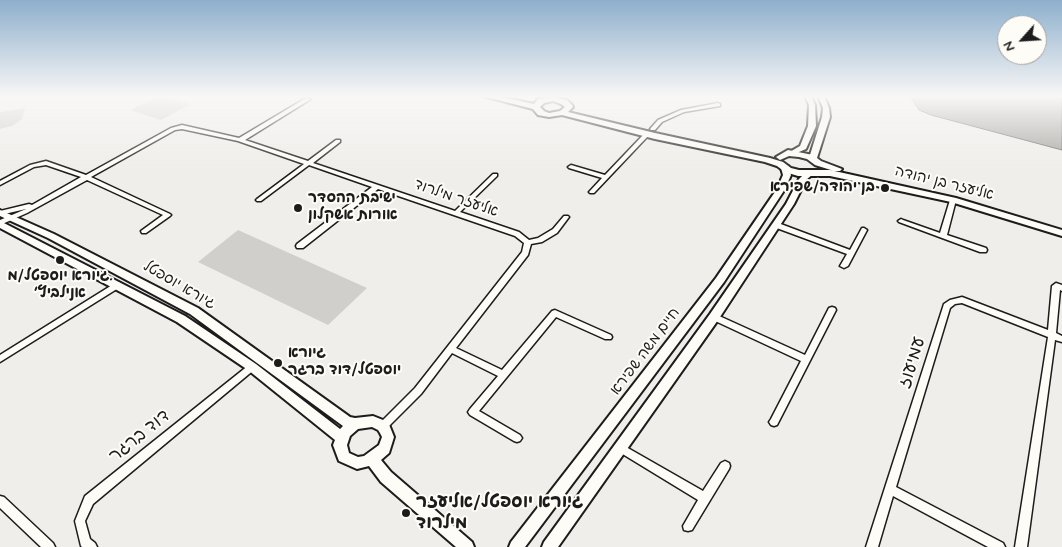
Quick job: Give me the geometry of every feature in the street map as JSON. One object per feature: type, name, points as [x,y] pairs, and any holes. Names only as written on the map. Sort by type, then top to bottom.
[{"type":"main road","points":[[612,122],[782,163],[798,173],[814,167]]},
{"type":"main road","points":[[782,163],[792,153],[814,167]]},
{"type":"main road","name":"אליעזר בן יהודה","points":[[814,167],[953,200],[1062,233]]},
{"type":"main road","name":"אליעזר בן יהודה","points":[[814,167],[974,199],[1062,226]]},
{"type":"street","points":[[240,140],[271,122]]},
{"type":"street","points":[[592,192],[659,122]]},
{"type":"street","points":[[792,153],[803,147],[812,122]]},
{"type":"street","points":[[549,547],[619,446],[714,317],[776,225],[803,179],[814,167],[825,122]]},
{"type":"street","name":"אליעזר מילרוד","points":[[0,223],[13,219],[173,129],[182,127],[240,140],[517,234],[528,242]]},
{"type":"street","points":[[259,200],[338,142]]},
{"type":"street","points":[[0,182],[32,166],[46,163],[86,178],[168,216],[144,231]]},
{"type":"street","name":"חיים משה שפירא","points":[[516,547],[720,280],[781,189],[787,175],[782,163]]},
{"type":"street","points":[[570,167],[606,177]]},
{"type":"street","points":[[456,213],[495,175]]},
{"type":"street","points":[[300,246],[376,187]]},
{"type":"street","name":"אליעזר מילרוד","points":[[0,213],[45,200]]},
{"type":"street","points":[[943,236],[953,200]]},
{"type":"street","name":"גיורא יוספטל","points":[[0,213],[60,240],[194,311],[321,404],[347,422],[355,424]]},
{"type":"street","points":[[383,426],[418,391],[525,253],[528,242],[540,240],[555,231],[566,217]]},
{"type":"street","points":[[901,221],[984,250]]},
{"type":"street","name":"גיורא יוספטל","points":[[0,223],[181,319],[252,367],[342,438]]},
{"type":"street","points":[[776,225],[852,252]]},
{"type":"street","points":[[844,266],[864,230]]},
{"type":"street","points":[[0,359],[117,285]]},
{"type":"street","points":[[1021,547],[1052,335],[1056,286],[1062,288]]},
{"type":"street","name":"עמיעוז","points":[[872,547],[947,306],[962,300],[1062,339]]},
{"type":"street","points":[[774,422],[832,310]]},
{"type":"street","points":[[517,438],[473,412],[555,313],[608,337]]},
{"type":"street","points":[[714,317],[806,360]]},
{"type":"street","points":[[451,349],[504,375]]},
{"type":"street","name":"דוד ברגר","points":[[91,547],[85,542],[80,521],[89,500],[252,367]]},
{"type":"street","points":[[373,421],[383,426],[386,431],[387,443],[384,449],[372,459],[357,462],[344,457],[340,451],[342,438],[355,424],[373,421]]},
{"type":"street","points":[[619,446],[705,498]]},
{"type":"street","points":[[372,459],[386,477],[467,547]]},
{"type":"street","points":[[688,526],[725,466]]},
{"type":"street","points":[[890,489],[999,547]]},
{"type":"street","points":[[0,502],[49,547]]},
{"type":"shaded area","points":[[0,122],[18,122],[12,126],[0,129]]},
{"type":"shaded area","points":[[955,122],[1062,122],[1062,150]]},
{"type":"shaded area","points":[[238,230],[367,288],[328,325],[198,262]]},
{"type":"place","name":"בן יהודה/שפירא","points":[[885,188]]},
{"type":"place","name":"ישיבת ההסדר אורות אשקלון","points":[[298,208]]},
{"type":"place","name":"גיורא יוספטל/מ. אנילביץ׳","points":[[60,260]]},
{"type":"place","name":"גיורא יוספטל/דוד ברגר","points":[[278,363]]},
{"type":"place","name":"גיורא יוספטל/אליעזר מילרוד","points":[[406,513]]}]
